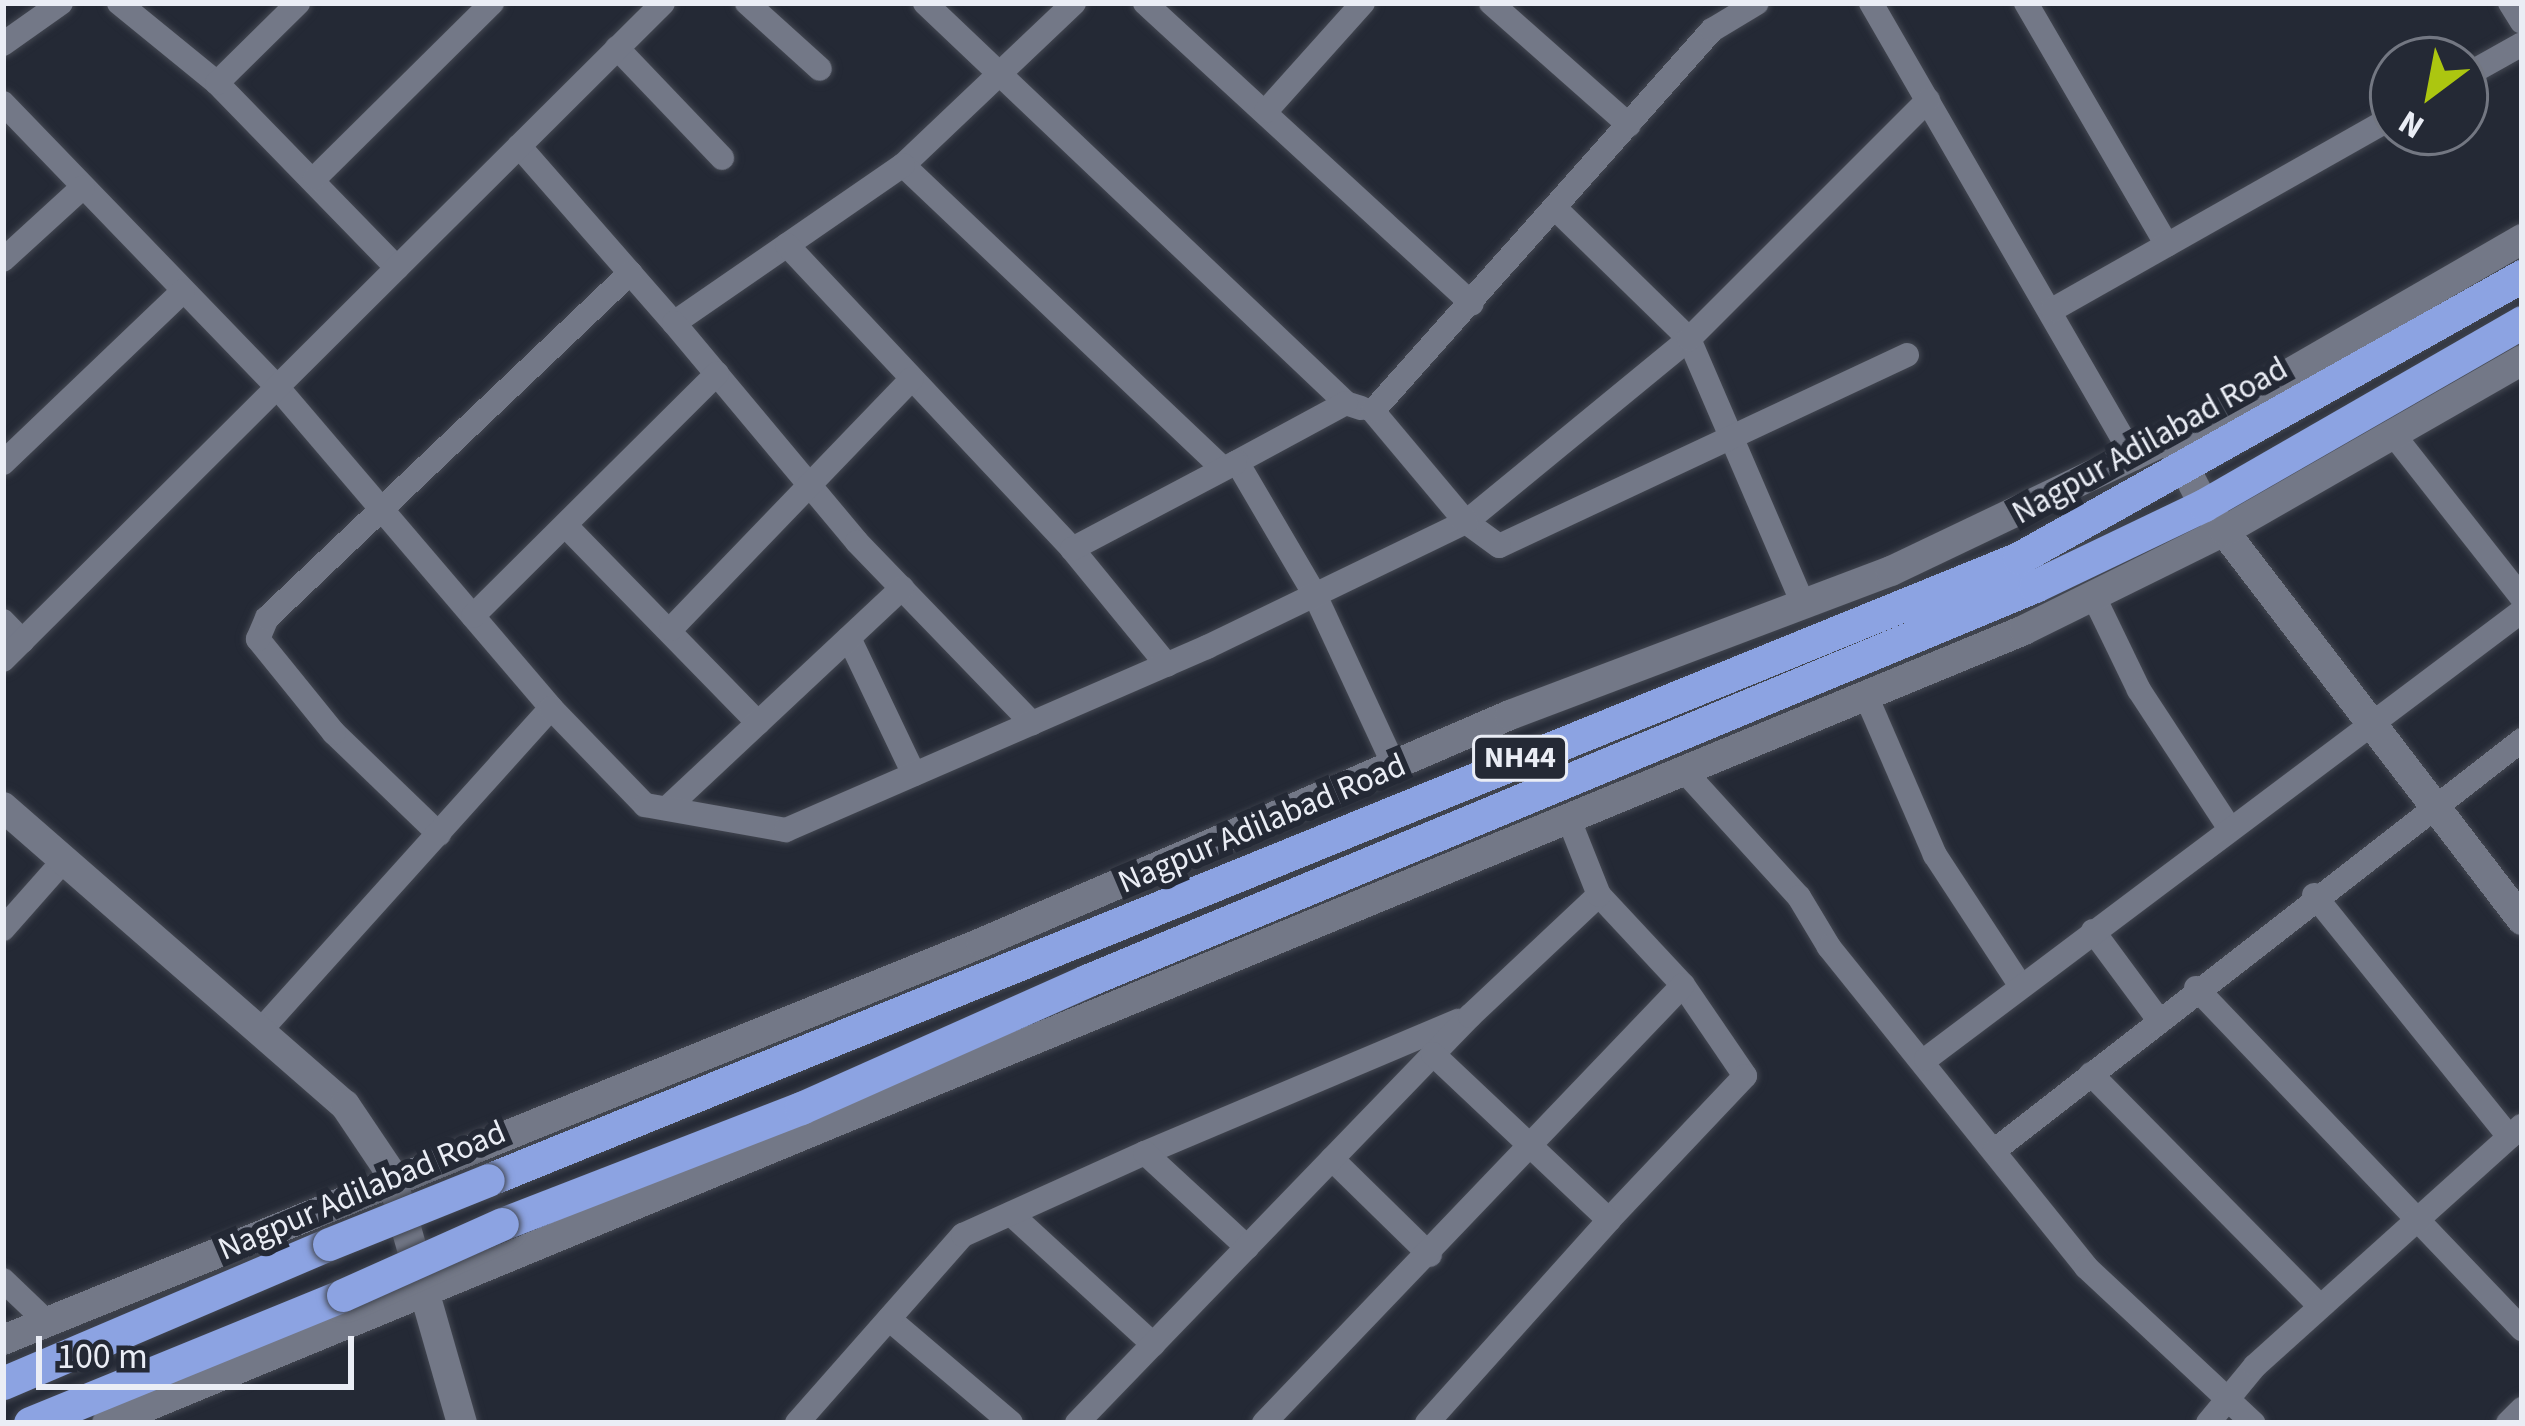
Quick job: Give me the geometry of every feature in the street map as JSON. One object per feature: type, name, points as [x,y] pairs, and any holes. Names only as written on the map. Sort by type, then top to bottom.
[{"type":"highway","name":"Nagpur Adilabad Road","points":[[3,1383],[329,1244],[1009,973],[1720,674],[2019,558],[2178,455],[2522,276]]},
{"type":"highway","name":"NH44","points":[[30,1423],[343,1295],[502,1224],[801,1108],[1085,981],[2214,518],[2522,322]]},
{"type":"street","points":[[3,44],[61,3]]},
{"type":"street","points":[[119,3],[217,83],[397,268]]},
{"type":"street","points":[[217,83],[298,3]]},
{"type":"street","points":[[314,178],[492,3]]},
{"type":"street","points":[[3,621],[12,650],[663,3]]},
{"type":"street","points":[[747,3],[820,69]]},
{"type":"street","points":[[925,3],[1346,403],[1372,411],[1466,522],[1499,545],[1907,355]]},
{"type":"street","points":[[674,323],[903,165],[1074,3]]},
{"type":"street","points":[[1145,3],[1472,304]]},
{"type":"street","points":[[1266,111],[1363,3]]},
{"type":"street","points":[[1492,3],[1629,125]]},
{"type":"street","points":[[1372,411],[1712,30],[1757,3]]},
{"type":"street","points":[[1871,3],[2134,458]]},
{"type":"street","points":[[2026,3],[2167,245]]},
{"type":"street","points":[[2510,3],[2522,22]]},
{"type":"street","points":[[2489,63],[2522,44]]},
{"type":"street","points":[[617,48],[722,158]]},
{"type":"street","points":[[3,103],[278,388],[551,708],[645,805],[786,830],[1166,665],[1466,522],[1689,339],[1928,100]]},
{"type":"street","points":[[2052,310],[2369,131]]},
{"type":"street","points":[[519,146],[902,588],[1032,723]]},
{"type":"street","points":[[903,165],[1230,465],[1315,595],[1395,767]]},
{"type":"street","points":[[3,260],[83,187]]},
{"type":"street","points":[[1556,209],[1689,339],[1803,604]]},
{"type":"street","points":[[3,1340],[1803,604],[2134,458],[2178,455],[2522,239]]},
{"type":"street","points":[[787,245],[1072,549],[1166,665]]},
{"type":"street","points":[[439,834],[334,733],[258,639],[267,618],[630,273]]},
{"type":"street","points":[[3,463],[183,291]]},
{"type":"street","points":[[107,1423],[424,1297],[727,1164],[1867,698],[2094,597],[2214,518],[2517,372]]},
{"type":"street","points":[[473,616],[717,374]]},
{"type":"street","points":[[671,629],[912,380]]},
{"type":"street","points":[[1072,549],[1346,403]]},
{"type":"street","points":[[2393,434],[2522,598]]},
{"type":"street","points":[[2178,455],[2214,518],[2522,920]]},
{"type":"street","points":[[566,526],[758,723]]},
{"type":"street","points":[[667,808],[902,588]]},
{"type":"street","points":[[2094,597],[2139,690],[2230,829]]},
{"type":"street","points":[[1926,1059],[2522,611]]},
{"type":"street","points":[[849,638],[914,774]]},
{"type":"street","points":[[1708,641],[1720,674]]},
{"type":"street","points":[[1867,698],[1935,855],[2020,985]]},
{"type":"street","points":[[261,1030],[551,708]]},
{"type":"street","points":[[1995,1150],[2314,895],[2522,740]]},
{"type":"street","points":[[1687,774],[1725,824],[1799,897],[1868,997],[1926,1059],[2086,1267],[2253,1423]]},
{"type":"street","points":[[3,808],[345,1105],[392,1183],[462,1423]]},
{"type":"street","points":[[1427,1423],[1745,1076],[1683,985],[1599,895],[1570,822]]},
{"type":"street","points":[[3,929],[64,860]]},
{"type":"street","points":[[1077,1423],[1470,1016],[1599,895]]},
{"type":"street","points":[[2208,1423],[2320,1306],[2516,1131],[2314,895]]},
{"type":"street","points":[[2093,931],[2158,1019]]},
{"type":"street","points":[[1264,1423],[1430,1256],[1683,985]]},
{"type":"street","points":[[2196,988],[2522,1329]]},
{"type":"street","points":[[797,1423],[963,1235],[1470,1016]]},
{"type":"street","points":[[1433,1054],[1610,1220]]},
{"type":"street","points":[[2092,1073],[2320,1306]]},
{"type":"street","points":[[1144,1153],[1246,1247]]},
{"type":"street","points":[[1332,1159],[1430,1256]]},
{"type":"street","points":[[1011,1214],[1153,1344]]},
{"type":"street","points":[[3,1280],[47,1322]]},
{"type":"street","points":[[889,1319],[1011,1423]]},
{"type":"street","points":[[2508,1423],[2522,1409]]}]
